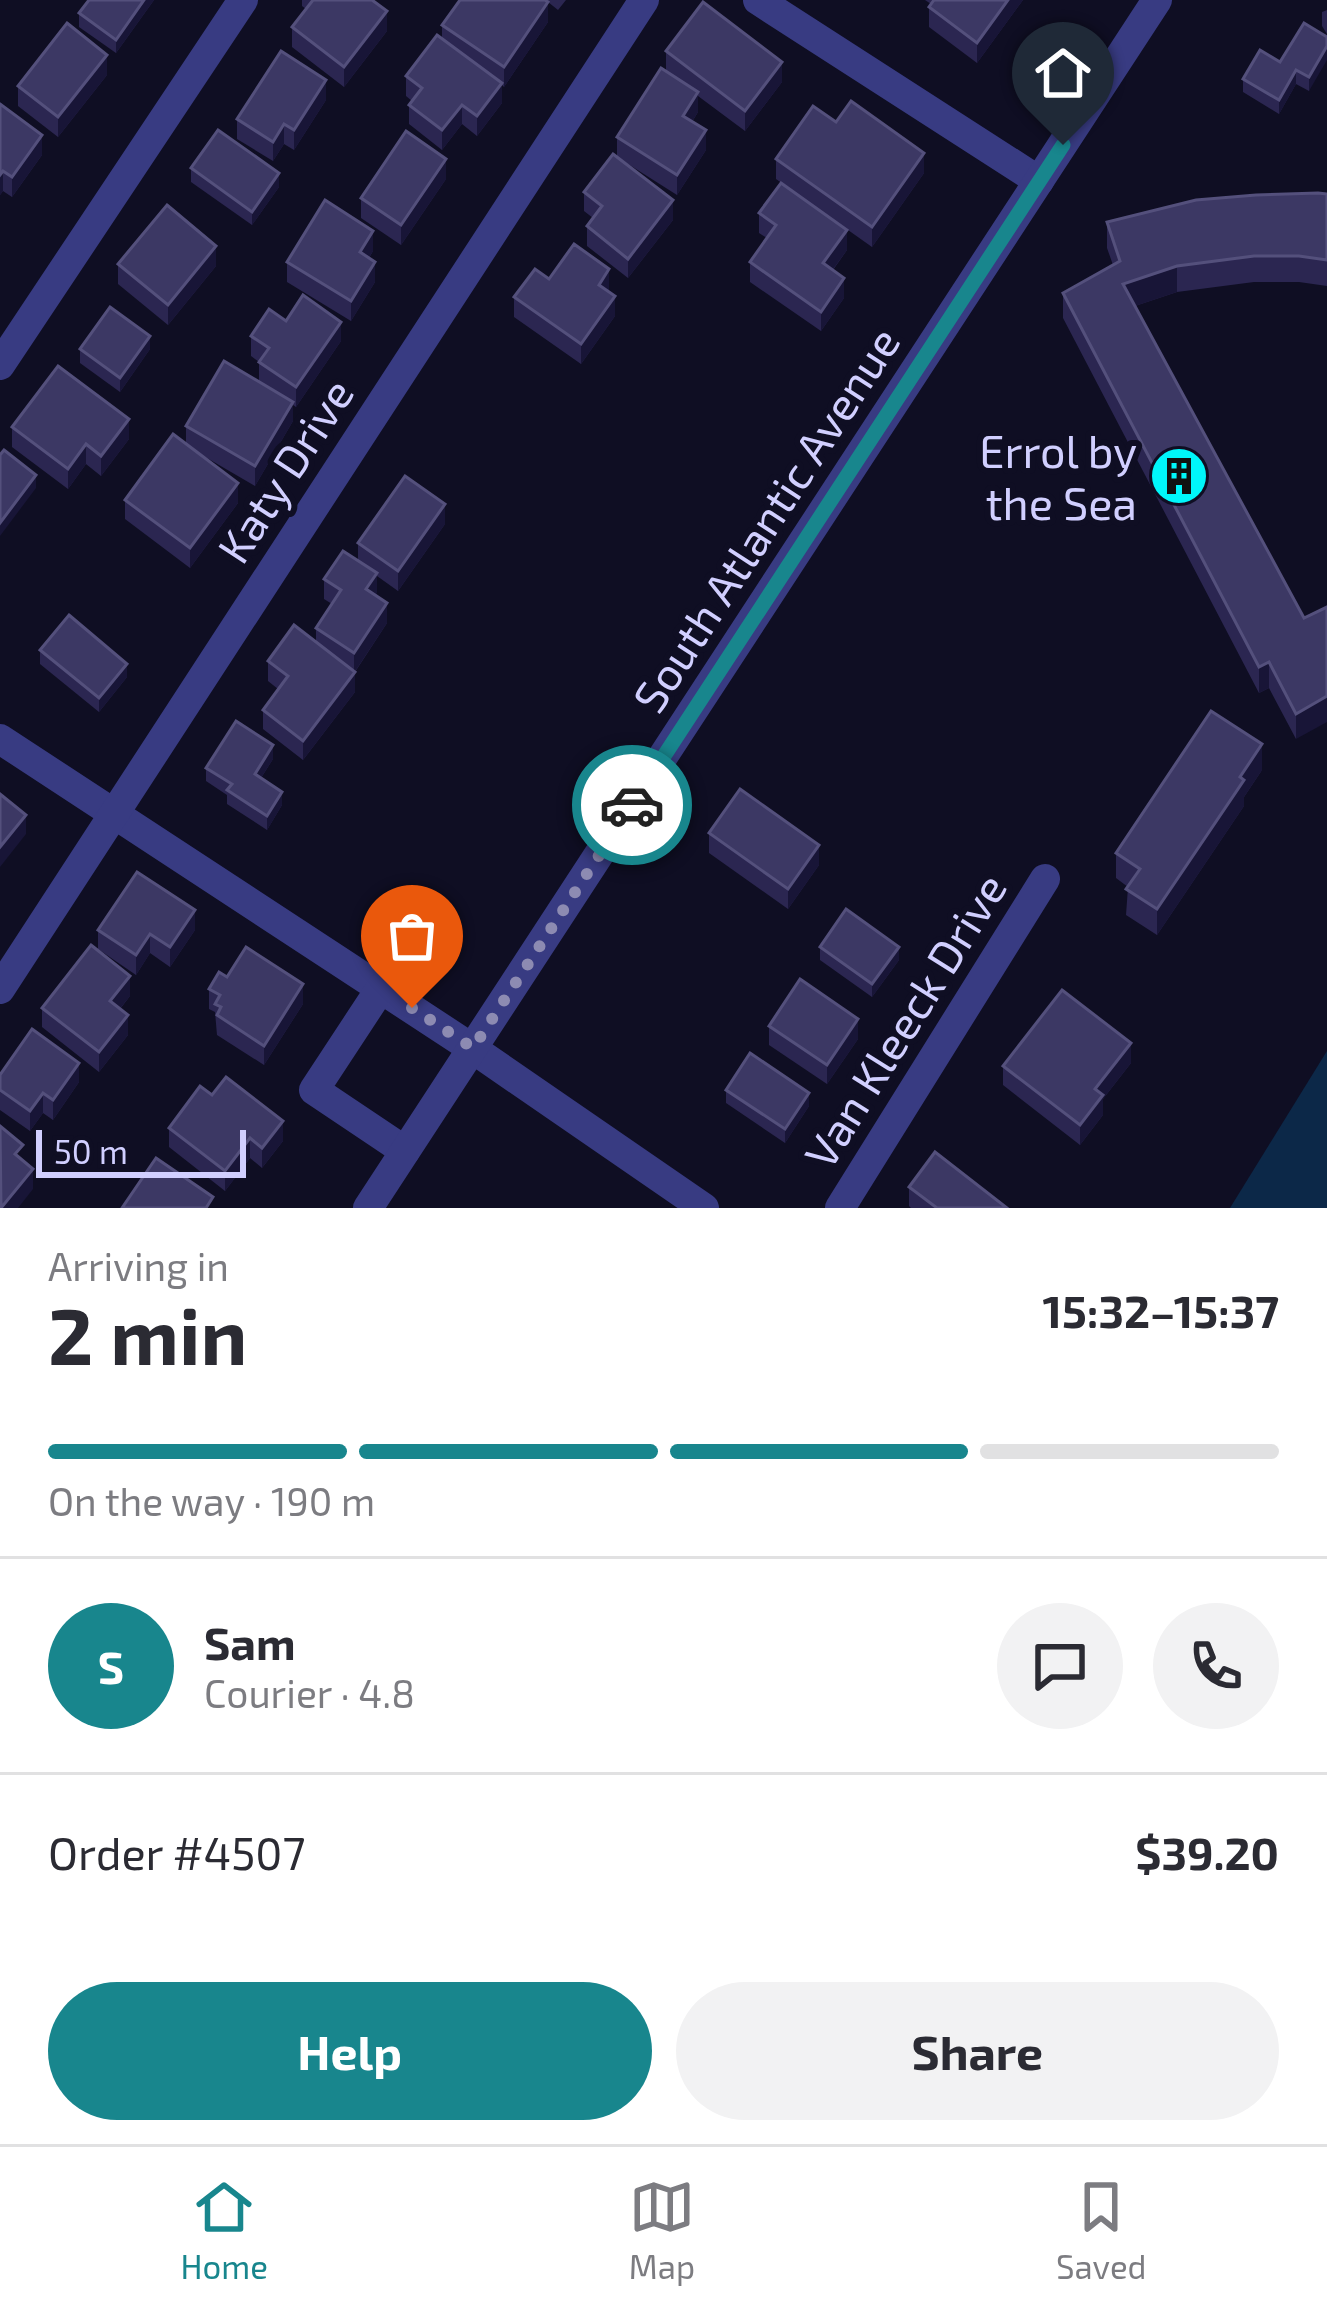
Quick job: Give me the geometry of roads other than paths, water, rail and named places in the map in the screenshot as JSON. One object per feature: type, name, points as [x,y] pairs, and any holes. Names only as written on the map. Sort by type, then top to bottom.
[{"type":"street","points":[[0,365],[243,0]]},
{"type":"street","name":"Katy Drive","points":[[0,988],[644,0]]},
{"type":"street","points":[[758,0],[1040,181]]},
{"type":"street","name":"South Atlantic Avenue","points":[[368,1208],[1157,0]]},
{"type":"street","points":[[0,740],[473,1048],[704,1208]]},
{"type":"street","name":"Van Kleeck Drive","points":[[840,1208],[1045,879]]},
{"type":"street","points":[[382,988],[314,1090],[405,1151]]},
{"type":"water","points":[[1327,1051],[1327,1208],[1230,1208]]},
{"type":"place","name":"Errol by the Sea","points":[[1179,476]]}]
